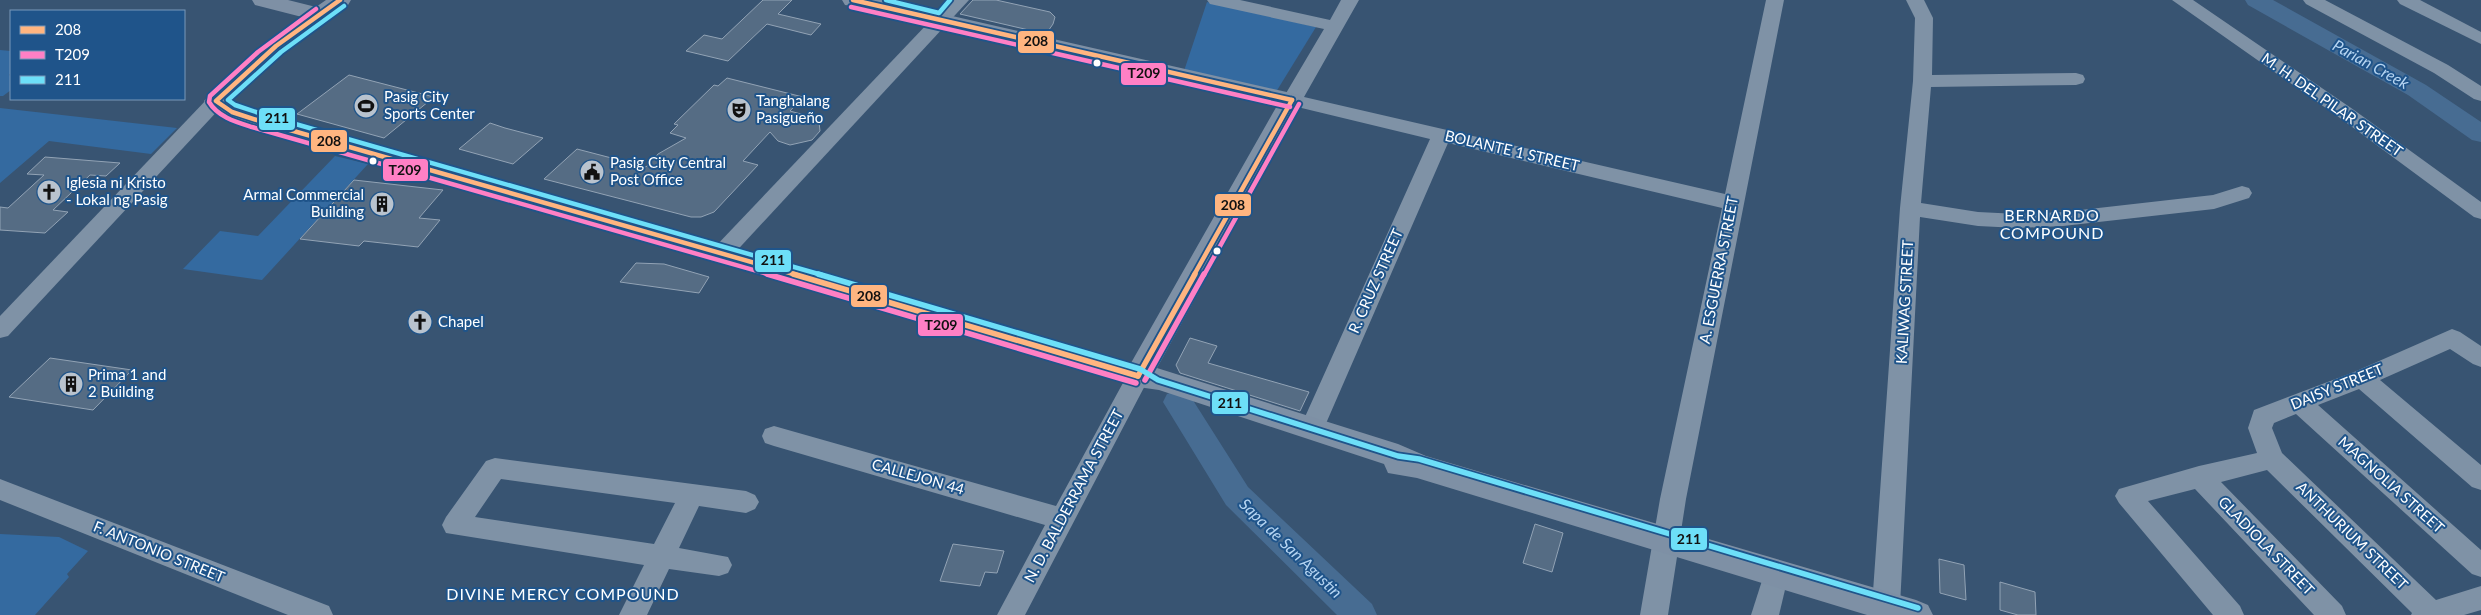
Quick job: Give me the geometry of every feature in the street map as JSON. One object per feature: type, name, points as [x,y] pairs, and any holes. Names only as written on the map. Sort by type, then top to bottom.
[{"type":"main road","points":[[263,0],[288,6],[332,4]]},
{"type":"main road","points":[[853,0],[1292,100],[1138,376]]},
{"type":"main road","points":[[332,4],[269,52],[216,101],[232,112],[278,126],[722,253],[1138,376],[1160,379],[1398,456],[1417,466]]},
{"type":"main road","points":[[1138,376],[1154,386],[1396,463],[1417,466],[1916,615]]},
{"type":"street","points":[[722,253],[960,0]]},
{"type":"street","points":[[1216,0],[1334,26]]},
{"type":"street","points":[[1292,100],[1350,0]]},
{"type":"street","name":"A. ESGUERRA STREET","points":[[1654,615],[1666,540],[1732,203],[1775,0]]},
{"type":"street","name":"KALIWAG STREET","points":[[1886,606],[1910,208],[1922,81],[1924,18],[1914,0]]},
{"type":"street","name":"M. H. DEL PILAR STREET","points":[[2181,0],[2347,114],[2481,212]]},
{"type":"street","points":[[2312,0],[2441,69],[2481,95]]},
{"type":"street","points":[[2406,0],[2481,39]]},
{"type":"street","points":[[1922,81],[2076,79]]},
{"type":"street","name":"BOLANTE 1 STREET","points":[[1292,100],[1732,203]]},
{"type":"street","points":[[0,330],[216,101]]},
{"type":"street","points":[[196,122],[208,117],[221,116],[265,126],[278,126]]},
{"type":"street","name":"R. CRUZ STREET","points":[[1312,428],[1442,134]]},
{"type":"street","points":[[1910,208],[1978,219],[2034,220],[2214,202],[2242,193]]},
{"type":"street","name":"DAISY STREET","points":[[2272,459],[2260,428],[2263,417],[2362,378],[2452,338],[2481,358]]},
{"type":"street","name":"N. D. BALDERRAMA STREET","points":[[1011,615],[1138,376]]},
{"type":"street","points":[[2362,378],[2481,480]]},
{"type":"street","name":"MAGNOLIA STREET","points":[[2300,403],[2481,566]]},
{"type":"street","name":"CALLEJON 44","points":[[774,436],[1062,519]]},
{"type":"street","points":[[2230,615],[2128,496],[2199,476],[2272,459]]},
{"type":"street","name":"ANTHURIUM STREET","points":[[2272,459],[2428,614]]},
{"type":"street","points":[[720,565],[455,525],[495,468],[746,502]]},
{"type":"street","name":"GLADIOLA STREET","points":[[2199,476],[2332,615]]},
{"type":"street","name":"F. ANTONIO STREET","points":[[0,489],[319,615]]},
{"type":"street","points":[[633,615],[691,496]]},
{"type":"street","points":[[1765,615],[1776,573]]},
{"type":"street","points":[[2428,614],[2481,598]]},
{"type":"shaded area","points":[[1207,2],[1316,27],[1276,92],[1184,71]]},
{"type":"shaded area","points":[[0,50],[10,51],[10,91],[0,96]]},
{"type":"shaded area","points":[[0,108],[177,128],[151,154],[49,141],[0,183]]},
{"type":"shaded area","points":[[335,156],[368,164],[262,280],[183,269],[220,231],[258,236]]},
{"type":"shaded area","points":[[0,534],[59,537],[88,551],[67,574],[69,577],[35,615],[0,615]]},
{"type":"building","points":[[763,0],[792,0],[778,14],[821,24],[811,35],[767,24],[728,61],[686,51],[704,35],[722,39]]},
{"type":"building","points":[[973,0],[996,0],[1050,12],[1055,17],[1053,24],[1046,34],[960,14]]},
{"type":"building","name":"Pasig City Sports Center","points":[[349,75],[434,97],[384,138],[297,114]]},
{"type":"building","points":[[727,78],[803,97],[790,111],[815,118],[819,122],[820,131],[812,140],[790,145],[778,141],[770,132],[743,161],[758,165],[714,212],[701,217],[691,217],[544,179],[577,149],[646,167],[658,154],[686,138],[670,133],[678,125],[674,124],[714,85],[718,86]]},
{"type":"building","points":[[490,123],[543,138],[513,164],[459,149]]},
{"type":"building","name":"Iglesia ni Kristo - Lokal ng Pasig","points":[[45,157],[120,163],[106,176],[90,175],[53,210],[68,212],[45,233],[0,230],[0,207],[8,208],[44,175],[27,174]]},
{"type":"building","name":"Armal Commercial Building","points":[[354,180],[443,190],[419,218],[440,220],[418,247],[364,241],[359,246],[300,239]]},
{"type":"building","points":[[636,263],[664,264],[709,277],[699,293],[620,282]]},
{"type":"building","points":[[1190,338],[1217,346],[1208,363],[1309,392],[1300,411],[1180,373],[1176,365]]},
{"type":"building","name":"Prima 1 and 2 Building","points":[[50,358],[132,370],[93,410],[9,397]]},
{"type":"building","points":[[1535,524],[1563,533],[1552,572],[1523,563]]},
{"type":"building","points":[[953,544],[1004,551],[997,573],[985,572],[980,586],[940,581]]},
{"type":"building","points":[[1939,559],[1964,565],[1966,600],[1940,593]]},
{"type":"building","points":[[2000,582],[2035,592],[2036,615],[2018,615],[2000,610]]},
{"type":"waterway","name":"Parian Creek","points":[[2256,0],[2417,90],[2481,134]]},
{"type":"waterway","name":"Sapa de San Agustin","points":[[1178,402],[1237,496],[1360,615]]},
{"type":"transit line","name":"208","points":[[340,0],[276,46],[216,101],[232,112],[269,124],[722,253],[1138,376]]},
{"type":"transit line","name":"208","points":[[853,0],[1292,100]]},
{"type":"transit line","name":"211","points":[[886,0],[939,13],[950,0]]},
{"type":"transit line","name":"211","points":[[344,6],[281,52],[228,100],[235,105],[271,117],[724,246],[1140,369],[1158,380],[1398,456],[1419,459],[1918,608]]},
{"type":"transit line","name":"T209","points":[[851,7],[1290,107]]},
{"type":"transit line","name":"T209","points":[[316,9],[258,52],[210,96],[209,102],[218,113],[252,127],[720,260],[1136,383]]},
{"type":"transit line","name":"208","points":[[1138,376],[1292,100]]},
{"type":"transit line","name":"T209","points":[[1145,380],[1299,104]]},
{"type":"place","name":"Pasig City Sports Center","points":[[366,106]]},
{"type":"place","name":"Tanghalang Pasigueño","points":[[739,110]]},
{"type":"place","name":"Pasig City Central Post Office","points":[[592,172]]},
{"type":"place","name":"Iglesia ni Kristo - Lokal ng Pasig","points":[[49,192]]},
{"type":"place","name":"Armal Commercial Building","points":[[382,204]]},
{"type":"place","name":"Chapel","points":[[420,322]]},
{"type":"place","name":"Prima 1 and 2 Building","points":[[71,384]]},
{"type":"district","name":"BERNARDO COMPOUND","points":[[2052,224]]},
{"type":"district","name":"DIVINE MERCY COMPOUND","points":[[563,594]]}]
